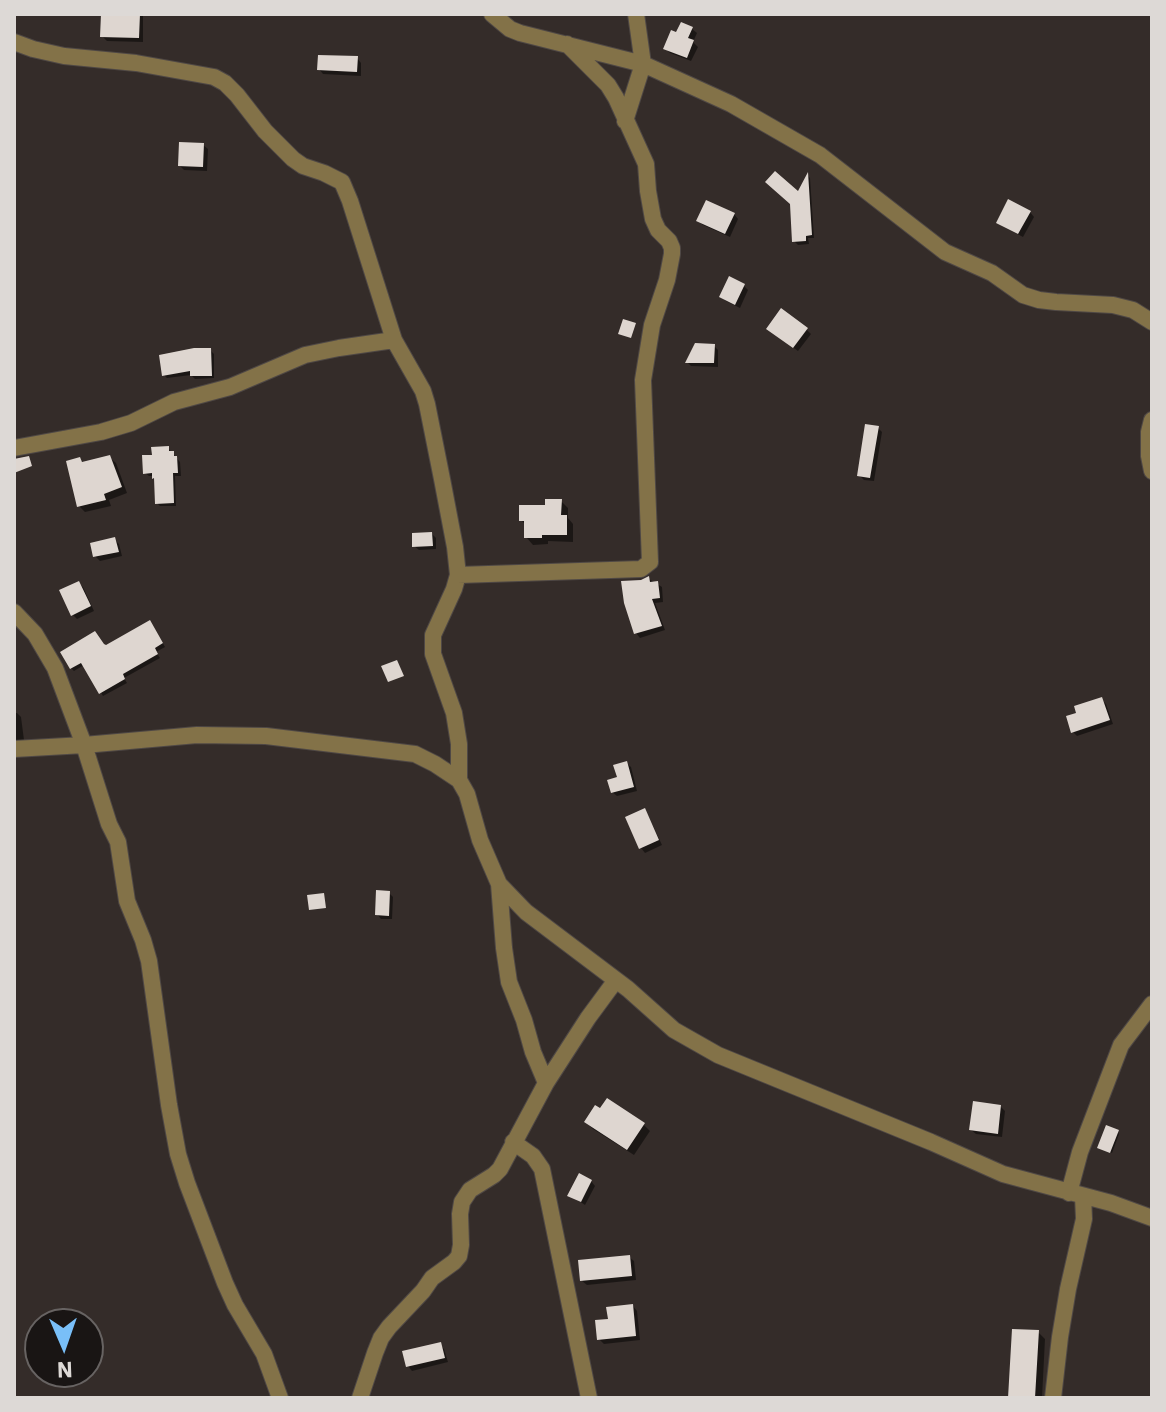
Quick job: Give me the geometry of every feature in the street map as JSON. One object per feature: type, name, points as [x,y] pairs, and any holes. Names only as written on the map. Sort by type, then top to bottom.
[{"type":"street","points":[[492,14],[520,33],[643,64],[731,104],[820,155],[945,252],[992,273],[1023,295],[1056,302],[1113,305],[1133,310],[1152,322]]},
{"type":"street","points":[[625,121],[643,64],[636,14]]},
{"type":"street","points":[[14,42],[64,56],[105,59],[214,77],[225,83],[293,159],[342,182],[394,340],[423,391],[455,547],[458,575],[433,635],[433,654],[454,713],[459,744],[459,780]]},
{"type":"street","points":[[458,575],[641,569],[650,562],[643,380],[652,325],[672,254],[669,241],[658,230],[653,219],[646,164],[608,85],[567,44]]},
{"type":"street","points":[[14,448],[101,432],[131,423],[174,402],[251,379],[305,355],[394,340]]},
{"type":"street","points":[[1152,420],[1149,456],[1152,471]]},
{"type":"street","points":[[14,612],[35,634],[55,668],[118,842],[127,901],[149,961],[178,1154],[225,1283],[264,1354],[280,1398]]},
{"type":"street","points":[[14,749],[197,735],[290,738],[415,754],[435,764],[459,780],[467,794],[480,840],[499,884],[509,982],[546,1083]]},
{"type":"street","points":[[499,884],[526,912],[616,980],[674,1030],[718,1055],[1003,1174],[1111,1203],[1152,1218]]},
{"type":"street","points":[[360,1398],[378,1346],[389,1327],[432,1278],[459,1256],[462,1202],[470,1190],[500,1169],[546,1083],[616,980]]},
{"type":"street","points":[[1053,1398],[1066,1301],[1084,1219],[1076,1194],[1080,1152],[1121,1045],[1152,1004]]},
{"type":"street","points":[[513,1142],[533,1156],[542,1169],[589,1398]]},
{"type":"building","points":[[101,14],[140,14],[139,38],[100,37]]},
{"type":"building","points":[[681,22],[693,27],[688,38],[694,40],[687,58],[663,49],[671,30],[676,32]]},
{"type":"building","points":[[318,55],[358,56],[357,72],[317,70]]},
{"type":"building","points":[[179,142],[204,143],[203,167],[178,166]]},
{"type":"building","points":[[775,171],[798,191],[808,172],[812,235],[806,236],[806,241],[792,242],[790,204],[765,182]]},
{"type":"building","points":[[1008,199],[1031,211],[1018,234],[996,223]]},
{"type":"building","points":[[706,200],[735,213],[725,234],[696,221]]},
{"type":"building","points":[[729,276],[745,284],[735,305],[719,297]]},
{"type":"building","points":[[781,308],[808,328],[793,348],[766,329]]},
{"type":"building","points":[[623,319],[636,323],[631,338],[618,334]]},
{"type":"building","points":[[695,343],[715,344],[714,363],[685,363]]},
{"type":"building","points":[[211,348],[212,376],[190,376],[190,371],[162,376],[159,355]]},
{"type":"building","points":[[865,424],[879,426],[870,478],[857,476]]},
{"type":"building","points":[[169,446],[169,451],[174,451],[174,456],[177,456],[178,473],[173,473],[174,503],[155,504],[154,478],[152,473],[143,474],[142,455],[152,455],[151,447]]},
{"type":"building","points":[[110,455],[122,487],[104,494],[106,500],[77,507],[66,461],[80,457],[82,462]]},
{"type":"building","points":[[29,456],[32,466],[14,473],[14,459]]},
{"type":"building","points":[[545,499],[562,499],[561,515],[567,515],[567,535],[524,538],[524,521],[519,521],[519,505],[545,505]]},
{"type":"building","points":[[432,532],[433,546],[412,547],[412,533]]},
{"type":"building","points":[[115,537],[119,552],[93,557],[90,543]]},
{"type":"building","points":[[649,576],[650,582],[658,581],[660,598],[652,599],[662,626],[634,634],[621,581],[641,580]]},
{"type":"building","points":[[79,581],[91,606],[71,616],[59,590]]},
{"type":"building","points":[[150,620],[163,643],[155,648],[158,654],[123,674],[125,679],[99,694],[81,663],[70,669],[60,652],[95,631],[106,645]]},
{"type":"building","points":[[397,660],[404,676],[388,682],[381,666]]},
{"type":"building","points":[[1102,697],[1110,720],[1071,733],[1066,716],[1076,713],[1074,706]]},
{"type":"building","points":[[627,761],[634,787],[611,793],[607,780],[617,777],[613,765]]},
{"type":"building","points":[[645,808],[659,840],[639,849],[625,817]]},
{"type":"building","points":[[376,890],[390,891],[389,916],[375,915]]},
{"type":"building","points":[[324,893],[326,908],[309,910],[307,895]]},
{"type":"building","points":[[607,1098],[645,1123],[627,1150],[584,1122],[595,1105],[600,1108]]},
{"type":"building","points":[[973,1101],[1001,1105],[998,1134],[969,1130]]},
{"type":"building","points":[[1106,1125],[1119,1130],[1110,1153],[1097,1148]]},
{"type":"building","points":[[579,1173],[592,1180],[581,1202],[567,1196]]},
{"type":"building","points":[[630,1255],[632,1276],[580,1281],[578,1260]]},
{"type":"building","points":[[633,1304],[636,1336],[597,1340],[595,1320],[608,1319],[606,1307]]},
{"type":"building","points":[[1012,1329],[1039,1330],[1035,1398],[1008,1398]]},
{"type":"building","points":[[441,1342],[445,1358],[406,1367],[402,1351]]}]
